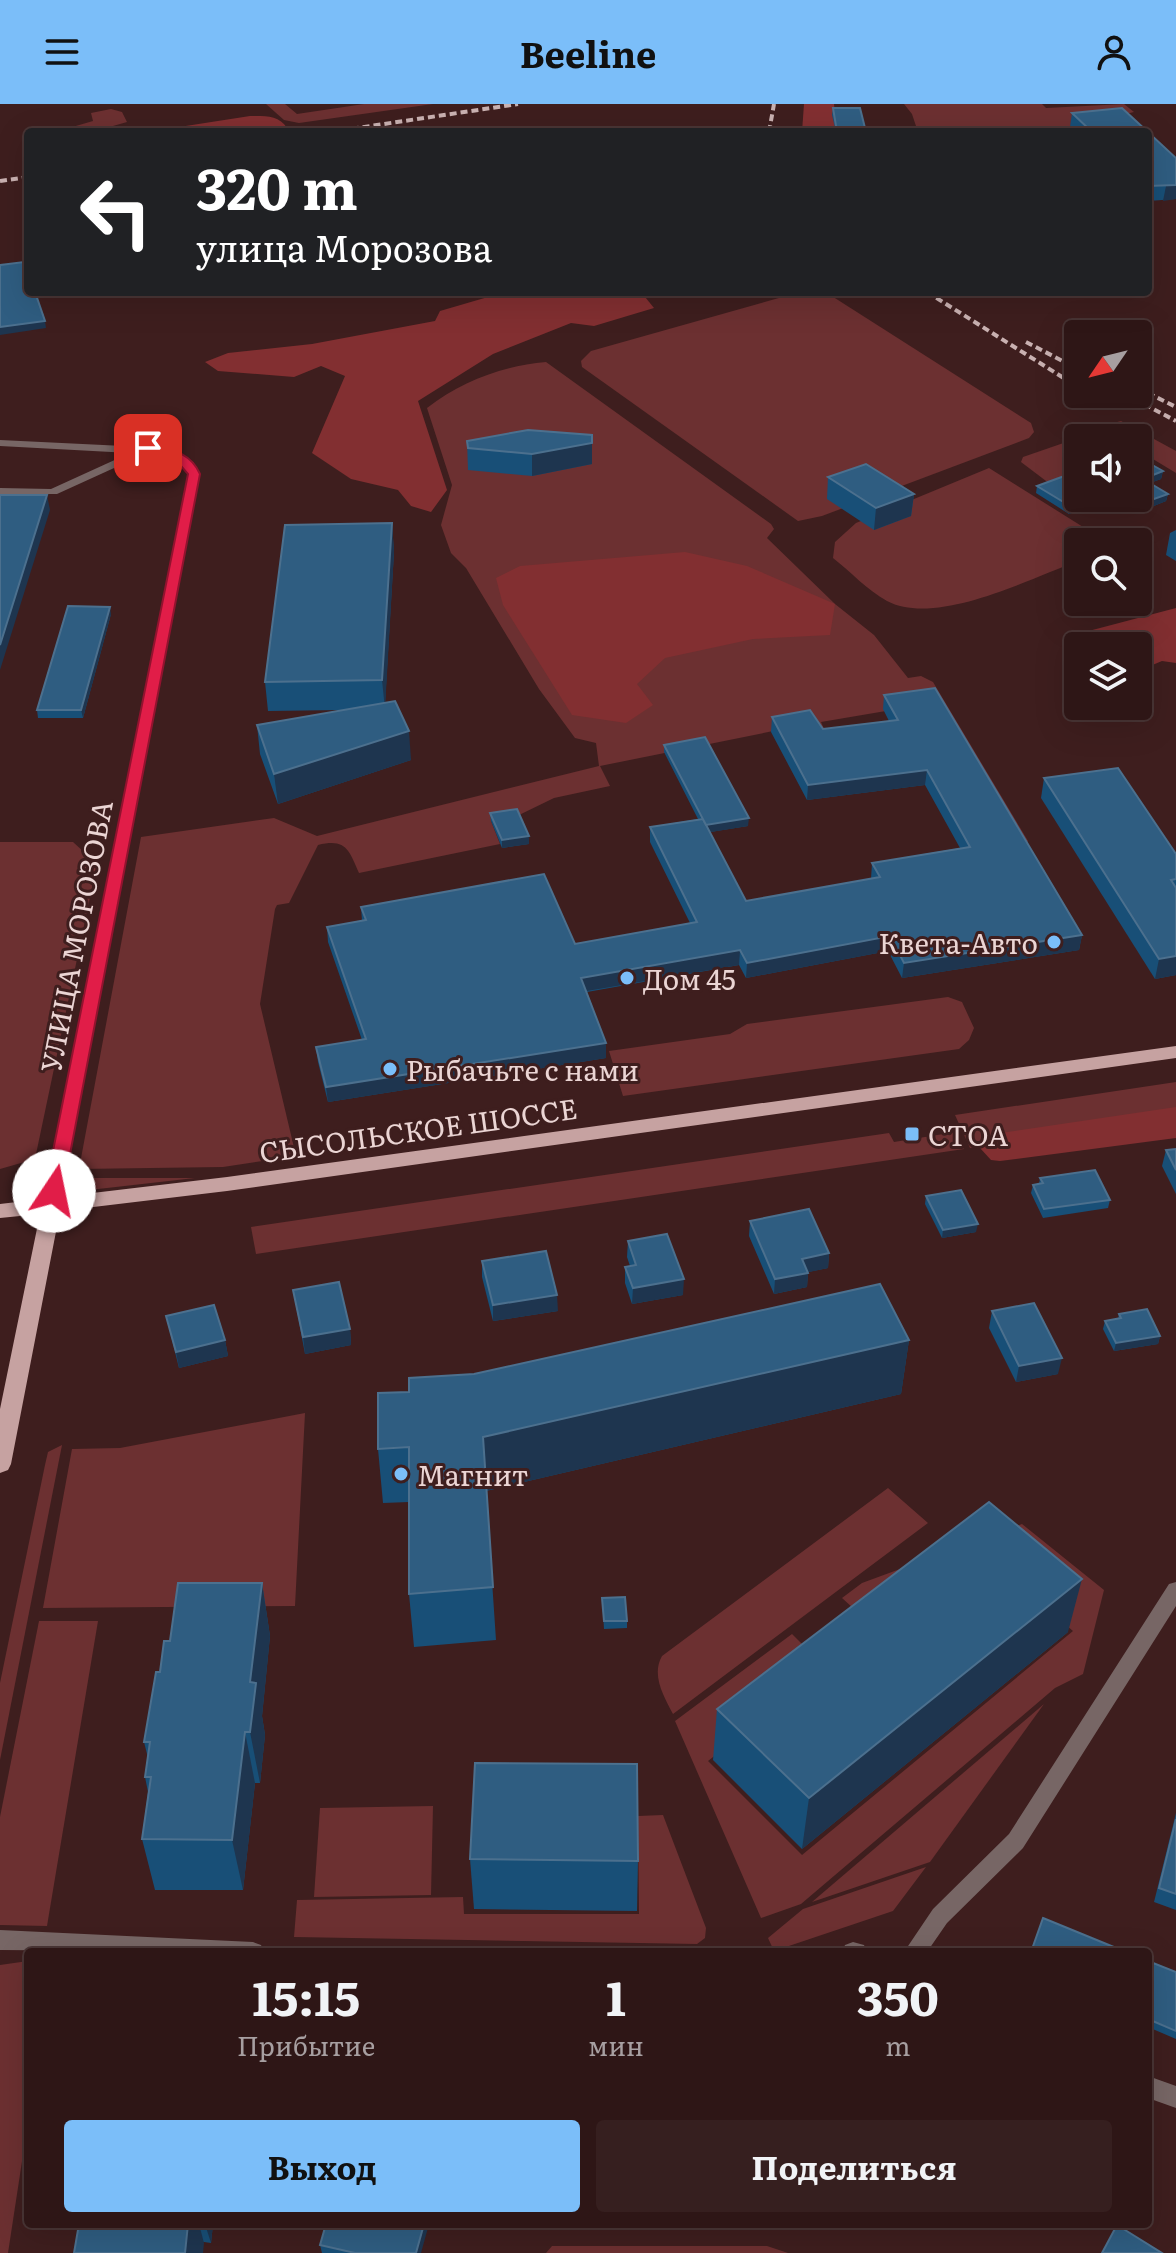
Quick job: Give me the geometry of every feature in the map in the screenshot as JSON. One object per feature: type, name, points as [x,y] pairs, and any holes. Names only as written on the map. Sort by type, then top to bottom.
[{"type":"main road","name":"СЫСОЛЬСКОЕ ШОССЕ","points":[[0,1211],[51,1207],[1176,1052]]},
{"type":"main road","name":"УЛИЦА МОРОЗОВА","points":[[0,1464],[51,1207]]},
{"type":"street","points":[[0,443],[148,448]]},
{"type":"street","points":[[0,491],[53,492],[148,448]]},
{"type":"street","name":"УЛИЦА МОРОЗОВА","points":[[51,1207],[194,474],[189,464],[179,456],[148,448]]},
{"type":"street","points":[[918,1948],[940,1916],[1016,1841],[1176,1590]]},
{"type":"street","points":[[0,1940],[169,1948]]},
{"type":"street","points":[[1152,2088],[1176,2097]]},
{"type":"shaded area","points":[[266,104],[285,104],[297,114],[364,104],[433,104],[299,123],[284,120]]},
{"type":"shaded area","points":[[804,104],[834,104],[837,128],[802,128]]},
{"type":"shaded area","points":[[904,104],[1042,104],[1046,108],[1124,104],[1134,112],[1072,128],[917,128],[912,114]]},
{"type":"shaded area","points":[[111,109],[122,112],[127,122],[106,128],[69,128],[93,121],[91,113]]},
{"type":"shaded area","points":[[266,116],[276,118],[287,128],[173,128]]},
{"type":"shaded area","points":[[491,296],[644,296],[654,308],[594,326],[571,323],[493,354],[418,401],[447,490],[431,512],[411,506],[398,490],[351,479],[312,453],[345,376],[321,366],[294,377],[218,371],[205,362],[228,353],[312,344],[435,321],[440,311]]},
{"type":"shaded area","points":[[786,296],[832,296],[1031,423],[1034,432],[1029,438],[822,516],[798,521],[582,367],[581,361],[591,351]]},
{"type":"shaded area","points":[[546,362],[771,524],[774,529],[767,538],[835,604],[874,635],[908,678],[921,676],[933,682],[1028,841],[1025,845],[933,703],[821,722],[853,794],[808,724],[600,766],[610,786],[554,798],[517,816],[491,821],[500,844],[359,873],[341,845],[318,845],[289,903],[277,905],[275,909],[260,1004],[296,1156],[223,1167],[79,1169],[141,837],[274,818],[317,836],[599,766],[596,743],[575,738],[539,689],[466,568],[451,553],[441,525],[452,485],[427,408],[483,376]]},
{"type":"shaded area","points":[[1152,438],[1176,451],[1176,473],[1152,458]]},
{"type":"shaded area","points":[[1064,443],[1064,483],[1054,487],[1021,462],[1023,457]]},
{"type":"shaded area","points":[[989,468],[1085,528],[1064,528],[1064,566],[982,598],[931,608],[907,607],[887,601],[833,558],[835,542],[856,523]]},
{"type":"shaded area","points":[[685,552],[747,566],[835,604],[830,635],[753,639],[665,658],[637,684],[653,705],[626,723],[572,715],[503,605],[496,578],[520,566]]},
{"type":"shaded area","points":[[1176,608],[1176,663],[1162,661],[1152,665],[1152,632],[1085,632],[1152,616]]},
{"type":"shaded area","points":[[0,842],[73,842],[97,864],[35,1159],[0,1169]]},
{"type":"shaded area","points":[[948,997],[962,1002],[974,1028],[969,1040],[959,1049],[623,1096],[609,1051],[730,1034],[747,1024]]},
{"type":"shaded area","points":[[1176,1082],[1176,1119],[970,1148],[955,1115]]},
{"type":"shaded area","points":[[1176,1107],[1176,1138],[1000,1161],[991,1160],[980,1148],[994,1134]]},
{"type":"shaded area","points":[[956,1132],[964,1149],[256,1254],[251,1227],[889,1133],[894,1142]]},
{"type":"shaded area","points":[[66,1178],[195,1178],[63,1193]]},
{"type":"shaded area","points":[[305,1413],[295,1606],[43,1608],[72,1449],[120,1448]]},
{"type":"shaded area","points":[[62,1445],[0,1760],[0,1683],[48,1452]]},
{"type":"shaded area","points":[[888,1488],[928,1523],[673,1714],[658,1678],[662,1656]]},
{"type":"shaded area","points":[[1022,1524],[1104,1590],[1083,1674],[1055,1688],[801,1904],[761,1918],[675,1721],[792,1634],[826,1668],[708,1761],[802,1855],[1073,1631],[979,1552],[876,1629],[842,1598],[862,1583]]},
{"type":"shaded area","points":[[39,1621],[98,1621],[47,1926],[0,1925],[0,1817]]},
{"type":"shaded area","points":[[1044,1704],[930,1862],[812,1902]]},
{"type":"shaded area","points":[[433,1806],[431,1895],[314,1897],[320,1808]]},
{"type":"shaded area","points":[[663,1815],[706,1928],[705,1938],[697,1944],[294,1937],[297,1900],[463,1897],[464,1914],[639,1914],[638,1816]]},
{"type":"shaded area","points":[[926,1867],[893,1911],[783,1948],[773,1948],[768,1938],[803,1909]]},
{"type":"shaded area","points":[[24,1962],[24,2148],[8,2253],[0,2253],[0,1965]]},
{"type":"shaded area","points":[[552,2246],[767,2246],[788,2253],[546,2253]]},
{"type":"building","points":[[833,108],[860,108],[865,128],[836,128]]},
{"type":"building","points":[[1122,108],[1144,128],[1088,128],[1072,113]]},
{"type":"building","points":[[1152,136],[1176,158],[1176,185],[1152,186]]},
{"type":"building","points":[[24,262],[24,296],[36,296],[45,321],[0,327],[0,265]]},
{"type":"building","points":[[528,430],[592,435],[592,443],[532,454],[468,448],[467,441]]},
{"type":"building","points":[[866,464],[914,494],[876,508],[828,477]]},
{"type":"building","points":[[1152,465],[1163,471],[1152,475]]},
{"type":"building","points":[[1064,476],[1064,502],[1037,486]]},
{"type":"building","points":[[1152,484],[1168,494],[1152,500]]},
{"type":"building","points":[[0,495],[47,495],[0,645]]},
{"type":"building","points":[[392,523],[382,680],[265,682],[285,525]]},
{"type":"building","points":[[68,606],[110,607],[81,710],[37,710]]},
{"type":"building","points":[[935,688],[1082,935],[904,963],[890,936],[747,963],[740,950],[581,978],[606,1043],[326,1087],[316,1047],[366,1039],[327,927],[366,920],[361,907],[544,874],[575,944],[697,922],[650,827],[703,819],[746,901],[880,877],[872,863],[970,847],[927,770],[808,785],[772,717],[810,710],[823,729],[898,720],[884,695]]},
{"type":"building","points":[[395,701],[409,731],[274,774],[257,725]]},
{"type":"building","points":[[705,737],[749,818],[706,825],[664,745]]},
{"type":"building","points":[[1118,768],[1176,854],[1176,879],[1171,880],[1176,888],[1176,956],[1159,959],[1044,778]]},
{"type":"building","points":[[517,809],[529,836],[502,840],[490,813]]},
{"type":"building","points":[[1176,1149],[1176,1170],[1166,1150]]},
{"type":"building","points":[[1095,1170],[1110,1200],[1044,1209],[1033,1185],[1043,1183],[1040,1178]]},
{"type":"building","points":[[961,1190],[978,1224],[943,1230],[926,1196]]},
{"type":"building","points":[[809,1209],[829,1253],[802,1259],[808,1273],[775,1279],[750,1221]]},
{"type":"building","points":[[667,1234],[684,1279],[633,1288],[625,1267],[636,1265],[628,1241]]},
{"type":"building","points":[[546,1251],[557,1295],[493,1305],[482,1261]]},
{"type":"building","points":[[339,1282],[350,1329],[303,1337],[293,1290]]},
{"type":"building","points":[[880,1284],[909,1340],[483,1437],[493,1587],[409,1594],[409,1447],[378,1449],[378,1393],[409,1392],[409,1378],[474,1374]]},
{"type":"building","points":[[1034,1303],[1062,1358],[1019,1366],[992,1311]]},
{"type":"building","points":[[214,1305],[225,1340],[176,1352],[166,1316]]},
{"type":"building","points":[[1147,1309],[1160,1336],[1116,1343],[1105,1321],[1121,1318],[1119,1314]]},
{"type":"building","points":[[989,1502],[1082,1579],[809,1798],[717,1709]]},
{"type":"building","points":[[178,1583],[262,1583],[250,1682],[256,1683],[250,1732],[245,1732],[232,1840],[142,1839],[151,1777],[145,1777],[150,1742],[144,1742],[156,1672],[160,1672],[164,1641],[170,1641]]},
{"type":"building","points":[[625,1597],[627,1621],[604,1621],[602,1598]]},
{"type":"building","points":[[475,1763],[637,1764],[638,1861],[470,1859]]},
{"type":"building","points":[[1176,1819],[1176,1894],[1159,1888]]},
{"type":"building","points":[[1043,1918],[1116,1948],[1032,1948]]},
{"type":"building","points":[[1152,1963],[1176,1972],[1176,2031],[1152,2021]]},
{"type":"building","points":[[78,2228],[188,2228],[185,2253],[74,2253]]},
{"type":"building","points":[[325,2228],[423,2228],[416,2253],[355,2253],[320,2245]]},
{"type":"building","points":[[1115,2228],[1122,2228],[1162,2253],[1102,2253]]},
{"type":"railway","points":[[357,128],[518,104]]},
{"type":"railway","points":[[770,128],[774,104]]},
{"type":"railway","points":[[0,181],[24,178]]},
{"type":"railway","points":[[933,296],[1064,378]]},
{"type":"railway","points":[[1026,342],[1064,362]]},
{"type":"railway","points":[[1152,395],[1176,407]]},
{"type":"railway","points":[[1151,408],[1176,421]]},
{"type":"place","name":"Квета-Авто","points":[[1054,942]]},
{"type":"place","name":"Дом 45","points":[[627,978]]},
{"type":"place","name":"Рыбачьте с нами","points":[[390,1069]]},
{"type":"place","name":"СТОА","points":[[912,1134]]},
{"type":"place","name":"Магнит","points":[[401,1474]]},
{"type":"route","points":[[54,1191],[194,474],[189,464],[179,456],[148,448]]}]
